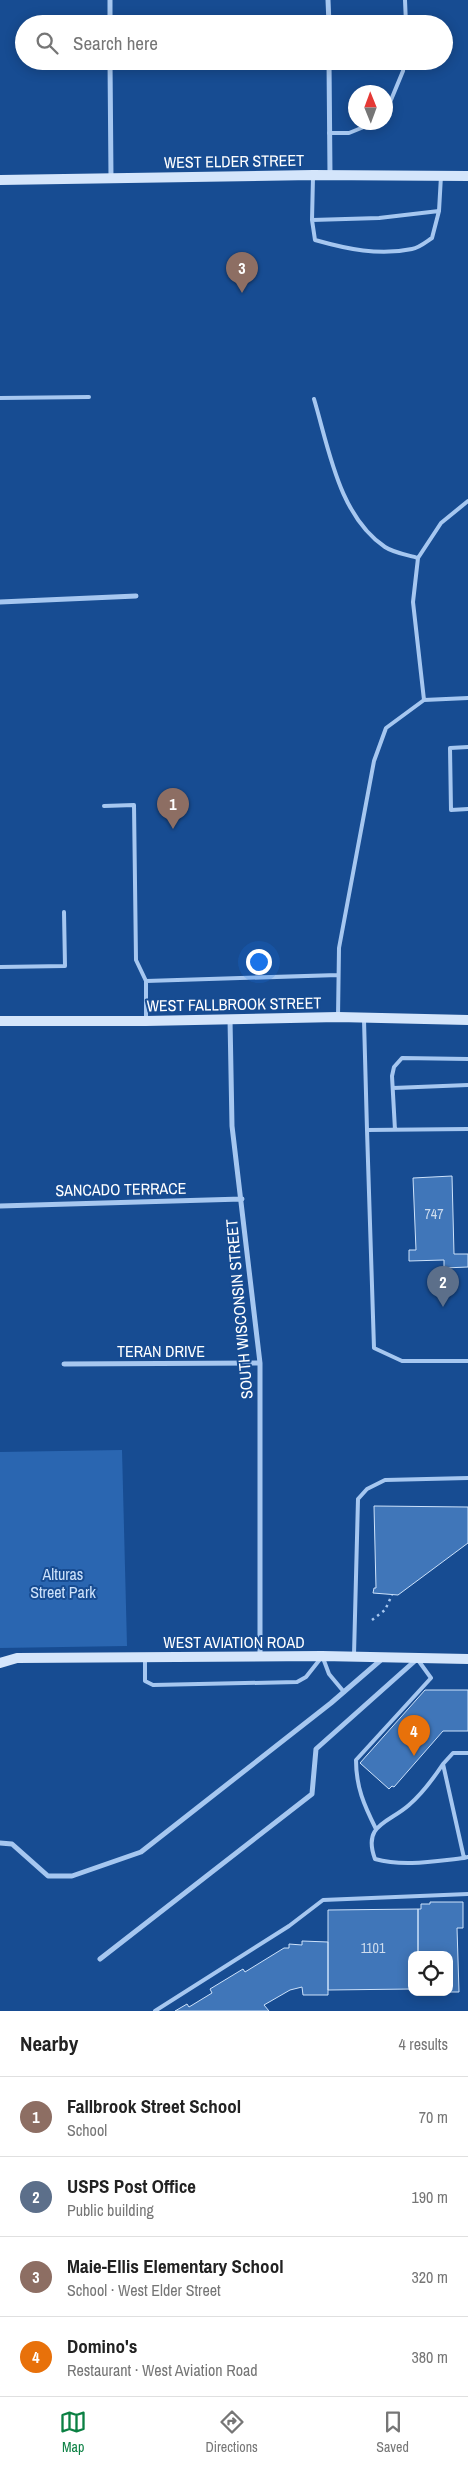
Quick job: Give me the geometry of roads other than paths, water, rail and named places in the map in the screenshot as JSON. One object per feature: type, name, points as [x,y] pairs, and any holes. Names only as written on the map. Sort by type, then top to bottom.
[{"type":"street","points":[[110,0],[110,15]]},
{"type":"street","points":[[328,0],[329,15]]},
{"type":"street","points":[[110,70],[112,178]]},
{"type":"street","points":[[329,70],[330,175]]},
{"type":"street","name":"WEST ELDER STREET","points":[[0,180],[313,175],[468,176]]},
{"type":"street","points":[[0,602],[136,596]]},
{"type":"street","name":"WEST FALLBROOK STREET","points":[[0,1021],[146,1021],[338,1017],[468,1020]]},
{"type":"street","name":"SOUTH WISCONSIN STREET","points":[[230,1019],[232,1126],[260,1363],[260,1657]]},
{"type":"street","name":"SANCADO TERRACE","points":[[0,1206],[242,1199]]},
{"type":"street","name":"TERAN DRIVE","points":[[64,1364],[260,1363]]},
{"type":"street","name":"WEST AVIATION ROAD","points":[[0,1663],[17,1658],[354,1656],[468,1659]]},
{"type":"street","points":[[0,1843],[12,1844],[48,1876],[72,1876],[141,1852],[344,1692],[384,1657]]},
{"type":"street","points":[[100,1959],[312,1794],[316,1749],[417,1658]]},
{"type":"lane","points":[[405,0],[406,15]]},
{"type":"lane","points":[[393,95],[403,70]]},
{"type":"lane","points":[[330,133],[348,133],[356,130]]},
{"type":"lane","points":[[313,175],[312,220],[316,240],[349,250],[384,252],[413,249],[432,238],[439,211],[441,176]]},
{"type":"lane","points":[[312,220],[379,218],[439,211]]},
{"type":"lane","points":[[0,398],[89,397]]},
{"type":"lane","points":[[314,399],[344,493],[360,525],[386,548],[418,558]]},
{"type":"lane","points":[[424,700],[413,602],[418,558],[441,523],[468,501]]},
{"type":"lane","points":[[338,1017],[339,948],[374,761],[386,728],[424,700],[468,698]]},
{"type":"lane","points":[[468,747],[450,748],[451,810],[468,810]]},
{"type":"lane","points":[[104,806],[134,805],[136,960],[146,981],[146,1021]]},
{"type":"lane","points":[[0,968],[65,966],[64,912]]},
{"type":"lane","points":[[146,981],[338,975]]},
{"type":"lane","points":[[364,1017],[374,1348],[402,1361],[468,1361]]},
{"type":"lane","points":[[395,1130],[394,1067],[402,1058],[468,1059]]},
{"type":"lane","points":[[393,1088],[468,1085]]},
{"type":"lane","points":[[367,1130],[468,1129]]},
{"type":"lane","points":[[354,1656],[358,1499],[367,1488],[385,1480],[468,1478]]},
{"type":"lane","points":[[145,1657],[144,1681],[153,1685],[297,1682],[306,1677],[322,1656]]},
{"type":"lane","points":[[322,1656],[329,1674],[344,1692]]},
{"type":"lane","points":[[376,1829],[361,1801],[356,1778],[356,1760],[431,1678],[417,1658]]},
{"type":"lane","points":[[444,1764],[466,1858],[420,1863],[386,1862],[375,1859],[372,1850],[372,1838],[379,1824],[407,1807],[426,1788],[444,1764],[453,1753],[468,1753]]},
{"type":"lane","points":[[155,2011],[289,1926],[323,1900],[468,1894]]},
{"type":"place","name":"Maie-Ellis Elementary School","points":[[242,293]]},
{"type":"place","name":"Fallbrook Street School","points":[[173,829]]},
{"type":"place","name":"USPS Post Office","points":[[443,1307]]},
{"type":"place","name":"Domino's","points":[[414,1756]]},
{"type":"park label","name":"Alturas Street Park","points":[[63,1583]]}]
